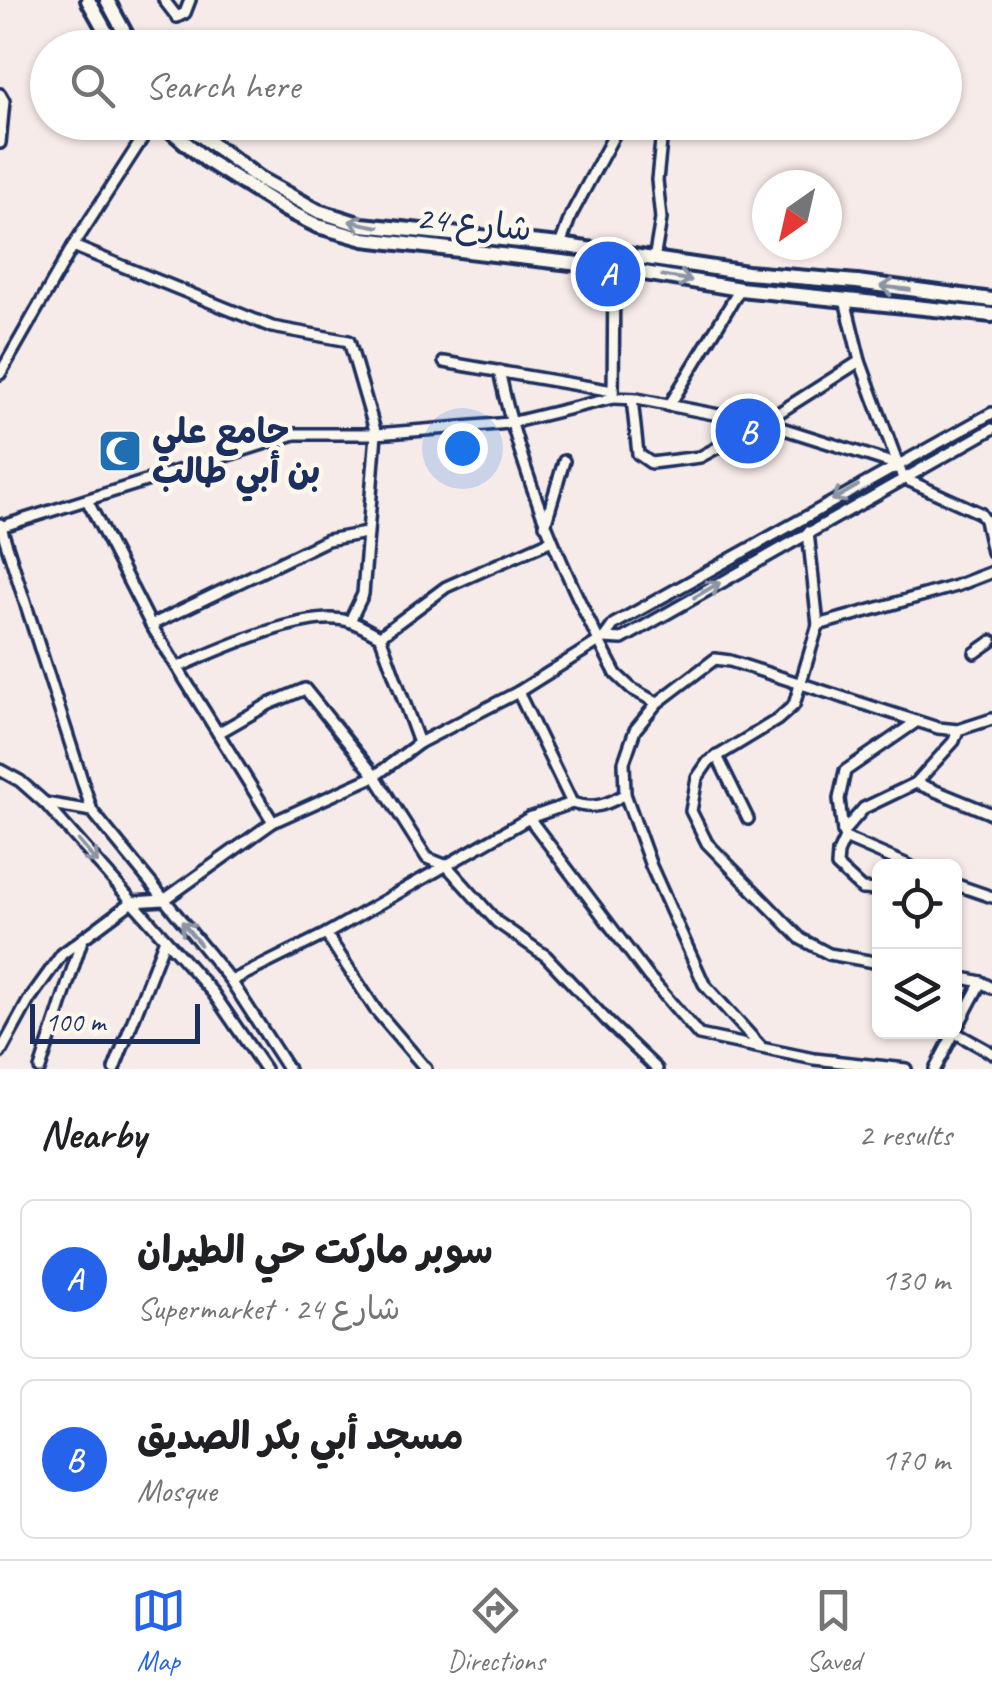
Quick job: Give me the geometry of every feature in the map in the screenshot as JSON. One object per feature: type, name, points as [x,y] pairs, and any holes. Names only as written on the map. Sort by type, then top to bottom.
[{"type":"street","points":[[88,0],[105,30]]},
{"type":"street","points":[[107,0],[123,30]]},
{"type":"street","points":[[164,0],[178,18],[185,13],[190,0]]},
{"type":"street","points":[[0,94],[4,101],[0,143]]},
{"type":"street","points":[[0,374],[74,246],[145,140]]},
{"type":"street","name":"شارع 24","points":[[180,140],[254,191],[318,226],[341,234],[388,244],[614,268],[740,289],[992,316]]},
{"type":"street","name":"شارع 24","points":[[206,140],[260,180],[337,218],[382,228],[560,245],[654,260],[992,300]]},
{"type":"street","points":[[560,245],[571,215],[611,140]]},
{"type":"street","points":[[654,260],[661,219],[657,180],[660,140]]},
{"type":"street","points":[[74,246],[272,327],[348,342],[376,434],[363,594],[350,621]]},
{"type":"street","points":[[613,395],[614,268]]},
{"type":"street","points":[[670,406],[740,289]]},
{"type":"street","points":[[845,300],[860,361],[903,478],[980,513],[992,552]]},
{"type":"street","points":[[632,399],[638,454],[650,463],[700,456],[761,424],[860,361]]},
{"type":"street","points":[[444,362],[761,424],[895,464]]},
{"type":"street","points":[[499,371],[510,423],[550,541],[623,682],[657,703]]},
{"type":"street","points":[[288,1069],[231,981],[92,811],[0,526],[295,434],[376,434],[510,423],[613,395]]},
{"type":"street","points":[[0,1053],[29,1000],[62,954],[132,902],[164,900],[273,822],[375,776],[419,744],[518,692],[601,639],[614,624],[992,413]]},
{"type":"street","points":[[601,639],[622,639],[992,429]]},
{"type":"street","points":[[545,526],[564,461]]},
{"type":"street","points":[[88,500],[151,625],[273,822]]},
{"type":"street","points":[[151,625],[327,540],[366,532]]},
{"type":"street","points":[[808,532],[818,625],[802,686],[788,713],[702,769],[692,798],[695,824],[706,843],[802,938],[829,954],[872,962]]},
{"type":"street","points":[[380,636],[446,587],[550,541]]},
{"type":"street","points":[[818,625],[992,572]]},
{"type":"street","points":[[178,668],[264,633],[321,618],[350,621],[380,636],[419,744]]},
{"type":"street","points":[[975,653],[992,641]]},
{"type":"street","points":[[760,1046],[704,984],[652,866],[626,794],[624,762],[635,730],[657,703],[715,659],[938,728],[958,730],[992,719]]},
{"type":"street","points":[[218,734],[269,704],[306,689],[375,776],[427,858],[446,866],[484,910],[546,956],[657,1069]]},
{"type":"street","points":[[518,692],[572,802],[586,808],[601,806],[626,794]]},
{"type":"street","points":[[844,835],[838,798],[845,771],[916,722]]},
{"type":"street","points":[[872,890],[862,889],[837,866],[844,835],[864,808],[916,782],[954,741],[958,730]]},
{"type":"street","points":[[718,756],[748,818]]},
{"type":"street","points":[[0,770],[20,780],[45,802],[213,993],[265,1069]]},
{"type":"street","points":[[916,782],[992,814]]},
{"type":"street","points":[[45,802],[92,811]]},
{"type":"street","points":[[231,981],[326,934],[529,818],[572,802]]},
{"type":"street","points":[[529,818],[648,976],[699,1035],[760,1046],[813,1064],[906,1069]]},
{"type":"street","points":[[844,835],[895,859]]},
{"type":"street","points":[[962,887],[992,897]]},
{"type":"street","points":[[326,934],[375,1009],[426,1069]]},
{"type":"street","points":[[40,1069],[82,937]]},
{"type":"street","points":[[114,1069],[165,939]]},
{"type":"street","points":[[962,978],[992,988]]},
{"type":"street","points":[[962,1017],[981,982]]},
{"type":"street","points":[[962,1036],[992,1053]]},
{"type":"street","points":[[935,1069],[950,1039]]},
{"type":"place","name":"سوبر ماركت حي الطيران","points":[[608,274]]},
{"type":"place","name":"مسجد أبي بكر الصديق","points":[[748,431]]},
{"type":"place","name":"جامع علي بن أبي طالب","points":[[120,451]]}]
